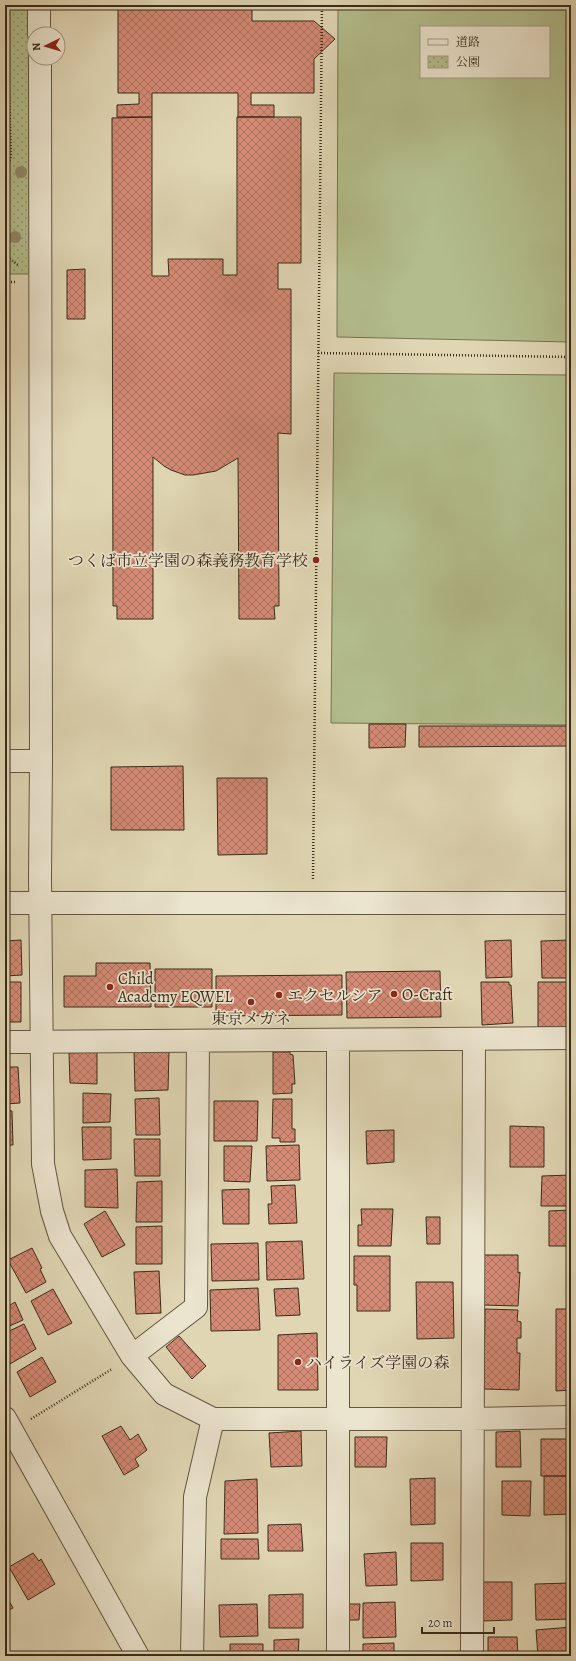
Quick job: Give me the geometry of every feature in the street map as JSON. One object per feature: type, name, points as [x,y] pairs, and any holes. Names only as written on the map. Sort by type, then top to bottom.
[{"type":"street","points":[[39,5],[39,26]]},
{"type":"street","points":[[40,66],[40,903],[43,1042],[43,1164],[52,1211],[60,1236],[132,1356],[164,1394],[213,1419],[472,1419],[571,1417]]},
{"type":"street","points":[[5,761],[41,761]]},
{"type":"street","points":[[5,903],[571,903]]},
{"type":"street","points":[[5,1042],[571,1038]]},
{"type":"street","points":[[472,1656],[474,1039]]},
{"type":"street","points":[[338,1040],[338,1656]]},
{"type":"street","points":[[132,1356],[196,1307],[198,1041]]},
{"type":"street","points":[[192,1656],[195,1497],[213,1419]]},
{"type":"street","points":[[7,1428],[138,1656]]},
{"type":"path","points":[[5,175],[11,156],[6,5]]},
{"type":"path","points":[[313,880],[322,5]]},
{"type":"path","points":[[318,353],[571,357]]},
{"type":"path","points":[[7,1428],[132,1356]]},
{"type":"green space","points":[[5,5],[28,5],[28,26],[26,26],[26,66],[28,66],[30,274],[5,274]]},
{"type":"green space","points":[[338,5],[571,5],[571,342],[337,337]]},
{"type":"green space","points":[[334,373],[571,375],[571,725],[331,723]]},
{"type":"building","points":[[118,5],[252,5],[252,21],[314,21],[335,39],[314,59],[314,93],[251,93],[251,105],[274,105],[274,117],[238,117],[238,93],[152,93],[152,117],[117,117],[117,105],[139,104],[139,93],[118,93]]},
{"type":"building","points":[[152,117],[152,276],[169,276],[168,259],[223,259],[223,275],[237,275],[237,117],[301,117],[301,263],[278,263],[278,289],[291,289],[291,434],[278,433],[279,606],[274,606],[275,619],[239,619],[238,458],[216,471],[185,475],[171,470],[153,457],[153,619],[117,619],[117,606],[113,606],[112,118]]},
{"type":"building","points":[[85,269],[85,319],[67,319],[67,270]]},
{"type":"building","points":[[369,724],[406,724],[405,747],[369,748]]},
{"type":"building","points":[[419,726],[571,726],[571,746],[419,747]]},
{"type":"building","points":[[183,766],[184,830],[111,830],[111,767]]},
{"type":"building","points":[[217,778],[267,778],[267,854],[218,855]]},
{"type":"building","points":[[5,807],[9,807],[8,864],[5,864]]},
{"type":"building","points":[[21,940],[22,975],[5,976],[5,941]]},
{"type":"building","points":[[511,940],[512,977],[486,978],[485,941]]},
{"type":"building","points":[[570,940],[570,958],[567,958],[568,978],[542,978],[541,941]]},
{"type":"building","points":[[96,963],[150,963],[151,1007],[64,1007],[64,976],[96,976]]},
{"type":"building","points":[[155,969],[212,969],[212,1007],[155,1007]]},
{"type":"building","name":"O-Craft","points":[[440,971],[441,1017],[347,1018],[346,972]]},
{"type":"building","name":"エクセルシア","points":[[342,975],[342,1015],[216,1016],[216,976]]},
{"type":"building","points":[[5,982],[21,982],[21,1022],[5,1022]]},
{"type":"building","points":[[481,982],[509,982],[509,985],[511,985],[513,1023],[482,1025]]},
{"type":"building","points":[[538,982],[567,982],[568,1003],[571,1003],[571,1027],[538,1027]]},
{"type":"building","points":[[134,1051],[169,1051],[168,1090],[135,1091]]},
{"type":"building","points":[[97,1052],[97,1084],[70,1083],[69,1053]]},
{"type":"building","points":[[273,1052],[290,1052],[290,1054],[293,1055],[295,1084],[292,1084],[292,1093],[273,1094]]},
{"type":"building","points":[[5,1067],[18,1067],[20,1103],[5,1104]]},
{"type":"building","points":[[83,1093],[111,1094],[110,1122],[83,1123]]},
{"type":"building","points":[[159,1098],[160,1135],[136,1135],[135,1099]]},
{"type":"building","points":[[273,1099],[292,1099],[292,1129],[295,1129],[295,1142],[280,1142],[280,1138],[272,1138]]},
{"type":"building","points":[[214,1101],[258,1101],[257,1141],[214,1141]]},
{"type":"building","points":[[5,1110],[12,1111],[13,1145],[5,1145]]},
{"type":"building","points":[[510,1126],[544,1127],[544,1167],[510,1167]]},
{"type":"building","points":[[82,1127],[111,1127],[111,1159],[83,1160]]},
{"type":"building","points":[[394,1130],[394,1162],[367,1164],[366,1131]]},
{"type":"building","points":[[134,1139],[160,1139],[160,1176],[135,1176]]},
{"type":"building","points":[[299,1145],[300,1180],[267,1181],[266,1146]]},
{"type":"building","points":[[224,1146],[252,1146],[250,1182],[224,1181]]},
{"type":"building","points":[[5,1160],[7,1160],[7,1195],[5,1195]]},
{"type":"building","points":[[117,1169],[118,1208],[85,1207],[85,1170]]},
{"type":"building","points":[[571,1175],[571,1206],[541,1206],[542,1176]]},
{"type":"building","points":[[162,1181],[162,1222],[136,1222],[137,1182]]},
{"type":"building","points":[[295,1185],[297,1223],[269,1224],[268,1204],[272,1204],[271,1186]]},
{"type":"building","points":[[249,1189],[249,1224],[223,1224],[222,1190]]},
{"type":"building","points":[[361,1209],[393,1209],[391,1246],[358,1246],[358,1225],[362,1225]]},
{"type":"building","points":[[571,1210],[571,1246],[549,1246],[549,1211]]},
{"type":"building","points":[[105,1211],[125,1245],[102,1257],[84,1224]]},
{"type":"building","points":[[426,1217],[440,1217],[440,1244],[427,1244]]},
{"type":"building","points":[[162,1226],[162,1264],[136,1264],[136,1227]]},
{"type":"building","points":[[302,1241],[304,1279],[267,1280],[266,1242]]},
{"type":"building","points":[[258,1243],[259,1280],[212,1281],[211,1244]]},
{"type":"building","points":[[32,1248],[42,1268],[40,1269],[46,1282],[26,1293],[8,1260]]},
{"type":"building","points":[[483,1255],[518,1255],[518,1273],[520,1272],[518,1306],[483,1305]]},
{"type":"building","points":[[354,1256],[390,1256],[390,1311],[357,1311],[357,1285],[354,1285]]},
{"type":"building","points":[[159,1271],[161,1313],[136,1314],[134,1272]]},
{"type":"building","points":[[416,1282],[453,1282],[454,1338],[417,1339]]},
{"type":"building","points":[[258,1288],[260,1330],[211,1331],[210,1290]]},
{"type":"building","points":[[298,1288],[300,1315],[276,1316],[274,1289]]},
{"type":"building","points":[[53,1289],[72,1323],[48,1335],[31,1301]]},
{"type":"building","points":[[5,1302],[7,1307],[15,1302],[23,1320],[5,1328]]},
{"type":"building","points":[[485,1309],[518,1310],[517,1321],[521,1322],[521,1338],[517,1338],[517,1353],[520,1353],[519,1390],[484,1389]]},
{"type":"building","points":[[556,1309],[571,1309],[571,1390],[556,1391]]},
{"type":"building","points":[[24,1324],[36,1349],[8,1365],[5,1360],[5,1333]]},
{"type":"building","name":"ハイライズ学園の森","points":[[317,1333],[318,1390],[278,1390],[278,1335]]},
{"type":"building","points":[[179,1336],[206,1366],[192,1379],[166,1347]]},
{"type":"building","points":[[42,1357],[56,1382],[30,1397],[17,1372]]},
{"type":"building","points":[[121,1426],[130,1440],[138,1434],[147,1450],[135,1459],[139,1466],[124,1475],[102,1436]]},
{"type":"building","points":[[301,1431],[302,1466],[271,1467],[269,1433]]},
{"type":"building","points":[[520,1431],[521,1467],[496,1467],[496,1432]]},
{"type":"building","points":[[355,1437],[387,1437],[386,1467],[355,1467]]},
{"type":"building","points":[[541,1439],[570,1439],[570,1476],[541,1476]]},
{"type":"building","points":[[544,1476],[571,1476],[571,1514],[544,1515]]},
{"type":"building","points":[[435,1478],[435,1524],[411,1525],[410,1479]]},
{"type":"building","points":[[257,1479],[258,1533],[224,1534],[225,1481]]},
{"type":"building","points":[[502,1481],[531,1481],[530,1516],[502,1515]]},
{"type":"building","points":[[301,1524],[303,1551],[268,1551],[268,1525]]},
{"type":"building","points":[[221,1539],[258,1539],[259,1559],[221,1559]]},
{"type":"building","points":[[411,1543],[443,1543],[443,1580],[411,1581]]},
{"type":"building","points":[[396,1552],[397,1585],[366,1586],[364,1554]]},
{"type":"building","points":[[33,1553],[39,1561],[41,1559],[55,1584],[28,1600],[9,1567]]},
{"type":"building","points":[[481,1582],[512,1582],[512,1620],[482,1621]]},
{"type":"building","points":[[570,1583],[571,1619],[536,1620],[535,1584]]},
{"type":"building","points":[[5,1594],[13,1608],[5,1612]]},
{"type":"building","points":[[303,1594],[303,1628],[269,1628],[269,1595]]},
{"type":"building","points":[[395,1602],[396,1637],[363,1638],[363,1603]]},
{"type":"building","points":[[257,1604],[258,1636],[220,1637],[219,1605]]},
{"type":"building","points":[[349,1604],[360,1604],[359,1620],[349,1620]]},
{"type":"building","points":[[571,1627],[571,1656],[538,1656],[536,1630]]},
{"type":"building","points":[[488,1637],[517,1637],[518,1656],[488,1656]]},
{"type":"building","points":[[299,1639],[298,1656],[274,1656],[274,1640]]},
{"type":"building","points":[[394,1643],[394,1656],[363,1656],[363,1644]]},
{"type":"building","points":[[230,1644],[263,1644],[263,1656],[230,1656]]},
{"type":"place","name":"つくば市立学園の森義務教育学校","points":[[316,560]]},
{"type":"place","name":"Child Academy EQWEL","points":[[110,987]]},
{"type":"place","name":"O-Craft","points":[[394,994]]},
{"type":"place","name":"エクセルシア","points":[[279,995]]},
{"type":"place","name":"東京メガネ","points":[[251,1002]]},
{"type":"place","name":"ハイライズ学園の森","points":[[298,1362]]}]
